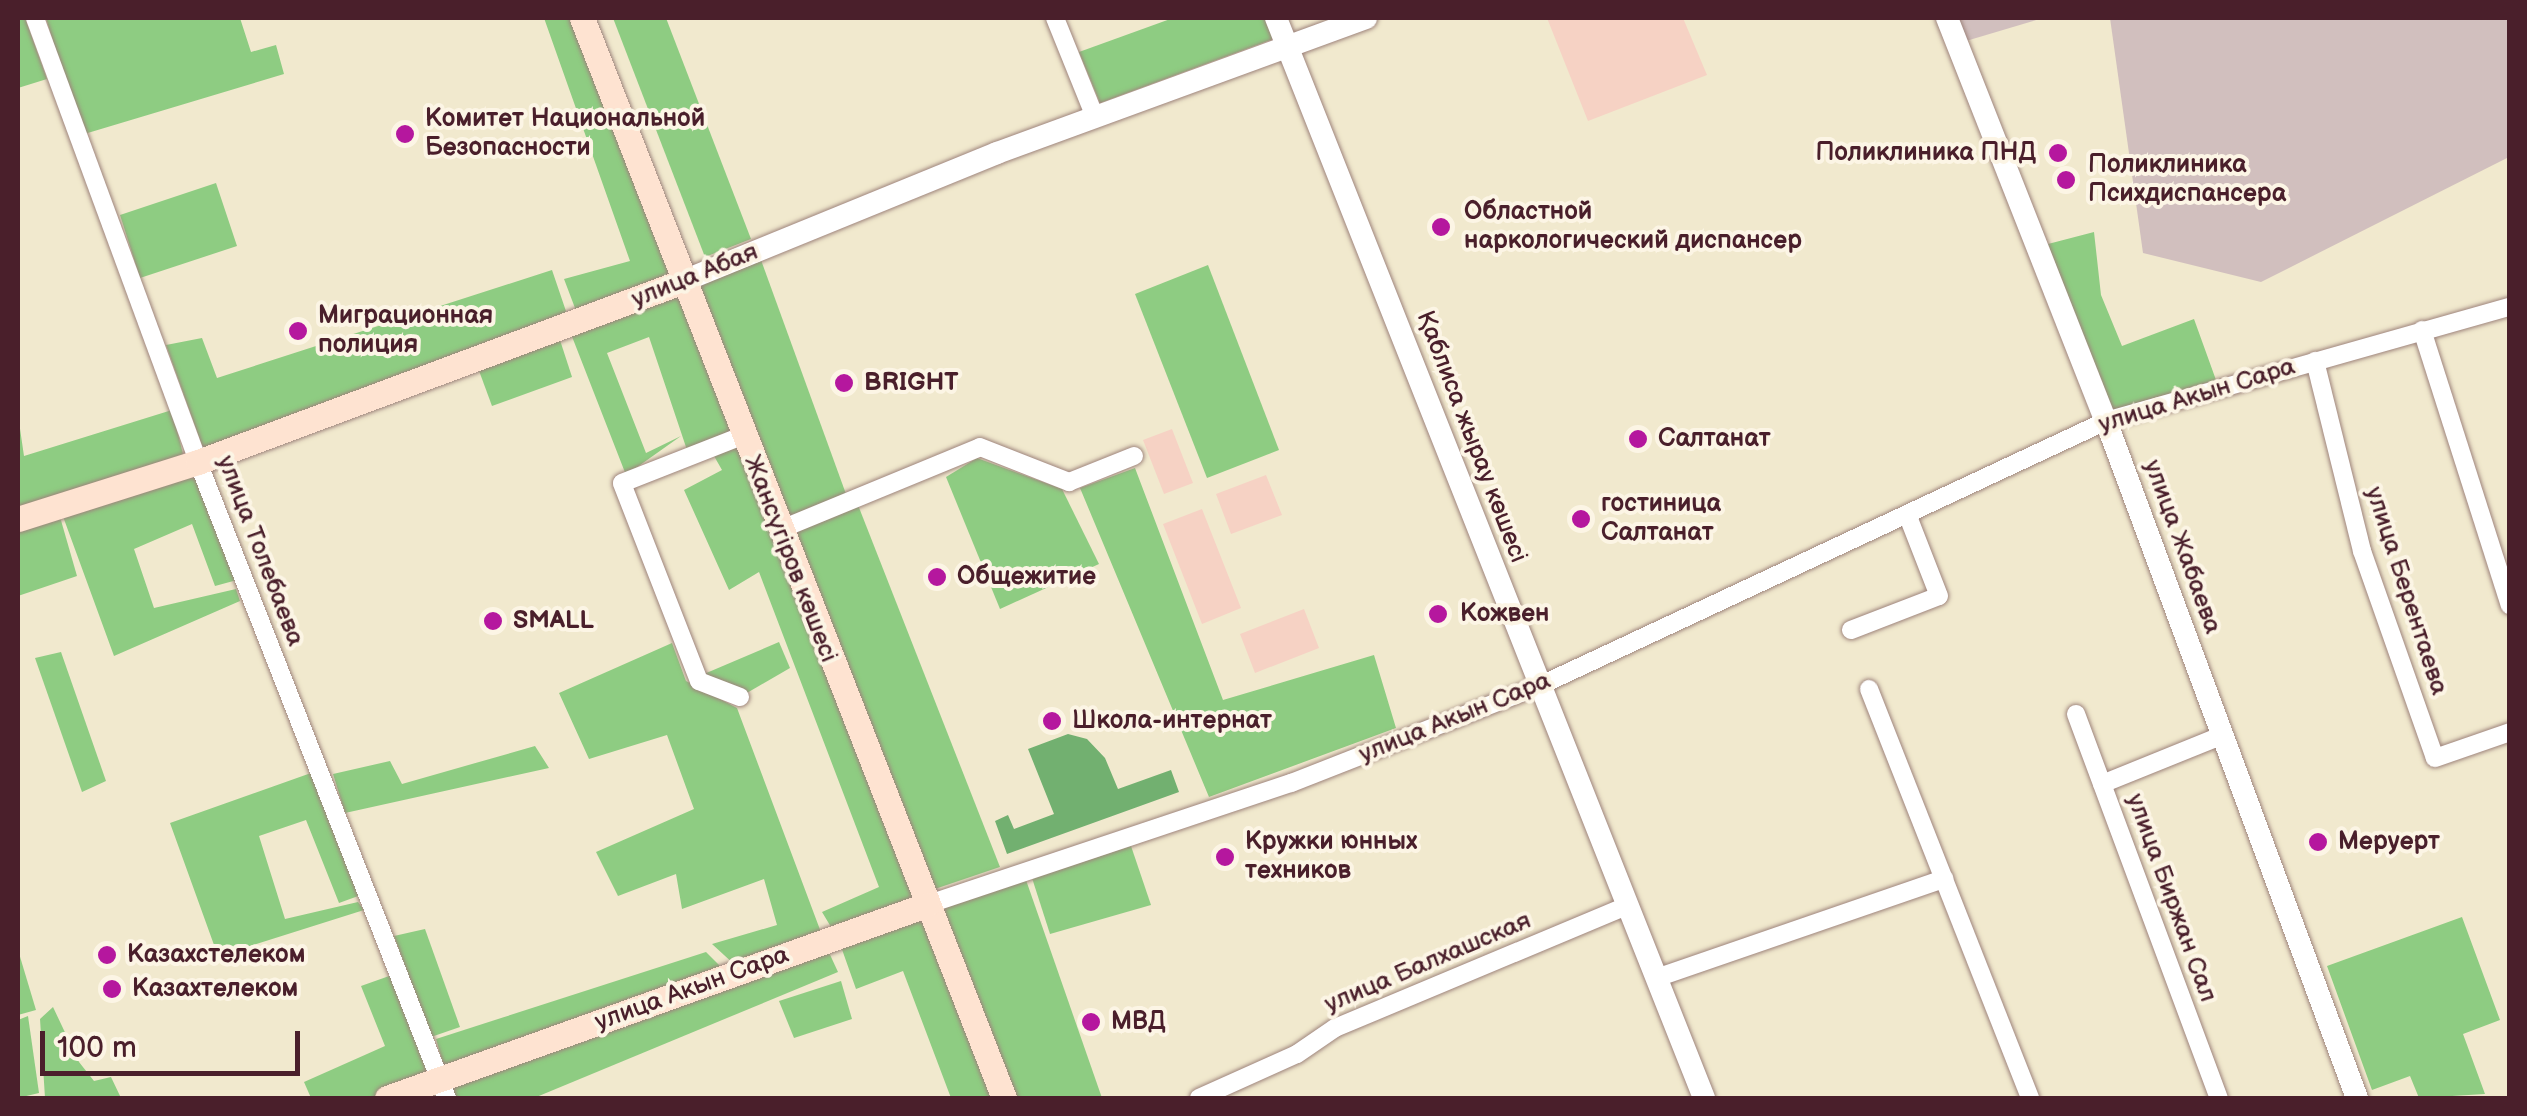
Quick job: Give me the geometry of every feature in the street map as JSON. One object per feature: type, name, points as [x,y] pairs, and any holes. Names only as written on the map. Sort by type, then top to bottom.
[{"type":"main road","name":"Жансүгіров көшесі","points":[[582,18],[742,436],[1004,1098]]},
{"type":"main road","name":"улица Абая","points":[[18,520],[198,462],[682,282]]},
{"type":"main road","name":"улица Акын Сара","points":[[386,1098],[444,1089],[926,906]]},
{"type":"street","name":"улица Толебаева","points":[[35,18],[198,462],[444,1089]]},
{"type":"street","points":[[1055,18],[1095,117]]},
{"type":"street","name":"Қаблиса жырау көшесі","points":[[1276,18],[1700,1097]]},
{"type":"street","name":"улица Абая","points":[[682,282],[1095,117],[1366,18]]},
{"type":"street","name":"улица Жабаева","points":[[1947,18],[2106,420],[2357,1098]]},
{"type":"street","name":"улица Акын Сара","points":[[926,906],[1291,782],[1539,686],[2106,420],[2510,307]]},
{"type":"street","points":[[2422,330],[2510,605]]},
{"type":"street","name":"улица Берентаева","points":[[2315,361],[2362,550],[2435,758],[2510,732]]},
{"type":"street","points":[[740,697],[699,681],[622,483],[742,436]]},
{"type":"street","points":[[779,530],[980,447],[1069,482],[1134,456]]},
{"type":"street","points":[[1852,630],[1939,596],[1907,514]]},
{"type":"street","points":[[1869,689],[2030,1098]]},
{"type":"street","name":"улица Биржан Сал","points":[[2076,714],[2219,1098]]},
{"type":"street","points":[[2102,784],[2223,736]]},
{"type":"street","points":[[1656,978],[1944,879]]},
{"type":"street","name":"улица Балхашская","points":[[1199,1098],[1297,1054],[1334,1028],[1626,906]]},
{"type":"shaded area","points":[[1547,18],[1683,18],[1707,75],[1588,121]]},
{"type":"shaded area","points":[[1957,18],[2043,18],[1966,41]]},
{"type":"shaded area","points":[[2110,18],[2509,18],[2509,157],[2261,282],[2143,253]]},
{"type":"shaded area","points":[[1172,429],[1193,483],[1164,494],[1143,440]]},
{"type":"shaded area","points":[[1266,475],[1282,515],[1231,534],[1216,494]]},
{"type":"shaded area","points":[[1202,509],[1241,608],[1202,624],[1163,524]]},
{"type":"shaded area","points":[[1304,609],[1319,648],[1255,673],[1240,634]]},
{"type":"green space","points":[[18,18],[25,18],[47,79],[18,88]]},
{"type":"green space","points":[[46,18],[240,18],[251,52],[276,45],[284,74],[81,135]]},
{"type":"green space","points":[[544,18],[577,18],[675,279],[578,316],[564,279],[630,261]]},
{"type":"green space","points":[[613,18],[666,18],[751,239],[705,257]]},
{"type":"green space","points":[[1173,18],[1268,18],[1276,38],[1100,103],[1079,52]]},
{"type":"green space","points":[[216,183],[237,246],[140,278],[120,215]]},
{"type":"green space","points":[[2094,232],[2101,295],[2122,346],[2194,319],[2216,380],[2111,411],[2048,244]]},
{"type":"green space","points":[[761,260],[846,494],[783,522],[692,287]]},
{"type":"green space","points":[[1208,265],[1279,450],[1207,478],[1135,294]]},
{"type":"green space","points":[[552,270],[569,320],[204,451],[166,345],[202,338],[217,378]]},
{"type":"green space","points":[[678,291],[916,902],[834,932],[822,912],[879,887],[759,572],[729,590],[684,490],[722,470],[706,442],[687,450],[649,337],[607,353],[646,453],[681,436],[626,475],[571,334]]},
{"type":"green space","points":[[559,337],[572,377],[492,406],[478,368]]},
{"type":"green space","points":[[172,410],[184,458],[18,510],[18,415],[24,456]]},
{"type":"green space","points":[[977,458],[1062,489],[1099,564],[1000,609],[946,477]]},
{"type":"green space","points":[[194,467],[237,580],[215,586],[192,524],[134,549],[154,608],[236,589],[240,601],[114,656],[61,511]]},
{"type":"green space","points":[[1135,468],[1223,700],[1374,655],[1396,728],[1209,797],[1080,488]]},
{"type":"green space","points":[[858,505],[1000,867],[932,890],[792,533]]},
{"type":"green space","points":[[58,510],[77,576],[18,596],[18,523]]},
{"type":"green space","points":[[779,642],[790,668],[740,697],[704,674]]},
{"type":"green space","points":[[672,643],[686,681],[737,708],[822,935],[736,966],[712,944],[777,925],[764,879],[682,909],[676,874],[618,896],[596,852],[694,809],[667,735],[589,759],[559,693]]},
{"type":"green space","points":[[61,652],[106,781],[82,792],[35,658]]},
{"type":"green space","points":[[1068,734],[1087,739],[1105,758],[1118,789],[1171,770],[1179,792],[1007,854],[995,821],[1008,815],[1014,829],[1054,814],[1028,749]]},
{"type":"green space","points":[[535,746],[549,768],[345,813],[333,774],[390,761],[402,784]]},
{"type":"green space","points":[[311,773],[361,895],[339,903],[306,820],[259,836],[285,919],[358,902],[364,910],[218,956],[170,823]]},
{"type":"green space","points":[[1131,846],[1151,905],[1050,934],[1032,878]]},
{"type":"green space","points":[[1026,880],[1102,1098],[1010,1098],[936,909]]},
{"type":"green space","points":[[922,911],[996,1098],[951,1098],[903,971],[856,989],[839,941]]},
{"type":"green space","points":[[2462,917],[2500,1020],[2463,1034],[2485,1094],[2419,1098],[2410,1076],[2372,1090],[2327,966]]},
{"type":"green space","points":[[425,929],[460,1027],[431,1037],[394,936]]},
{"type":"green space","points":[[826,946],[838,972],[534,1098],[451,1098],[446,1085]]},
{"type":"green space","points":[[18,950],[36,1010],[18,1015]]},
{"type":"green space","points":[[706,952],[724,970],[445,1071],[436,1039]]},
{"type":"green space","points":[[392,975],[433,1075],[370,1098],[311,1098],[304,1082],[385,1046],[361,986]]},
{"type":"green space","points":[[841,981],[852,1019],[794,1038],[779,1001]]},
{"type":"green space","points":[[53,1007],[79,1062],[94,1081],[111,1077],[121,1098],[45,1098],[40,1019]]},
{"type":"green space","points":[[28,1016],[39,1093],[18,1098],[18,1020]]},
{"type":"place","name":"Комитет Национальной Безопасности","points":[[405,134]]},
{"type":"place","name":"Поликлиника ПНД","points":[[2058,153]]},
{"type":"place","name":"Поликлиника Психдиспансера","points":[[2066,180]]},
{"type":"place","name":"Областной наркологический диспансер","points":[[1441,227]]},
{"type":"place","name":"Миграционная полиция","points":[[298,331]]},
{"type":"place","name":"BRIGHT","points":[[844,383]]},
{"type":"place","name":"Салтанат","points":[[1638,439]]},
{"type":"place","name":"гостиница Салтанат","points":[[1581,519]]},
{"type":"place","name":"Общежитие","points":[[937,577]]},
{"type":"place","name":"Кожвен","points":[[1438,614]]},
{"type":"place","name":"SMALL","points":[[493,621]]},
{"type":"place","name":"Школа-интернат","points":[[1052,721]]},
{"type":"place","name":"Меруерт","points":[[2318,842]]},
{"type":"place","name":"Кружки юнных техников","points":[[1225,857]]},
{"type":"place","name":"Казахстелеком","points":[[107,955]]},
{"type":"place","name":"Казахтелеком","points":[[112,989]]},
{"type":"place","name":"МВД","points":[[1091,1022]]}]
